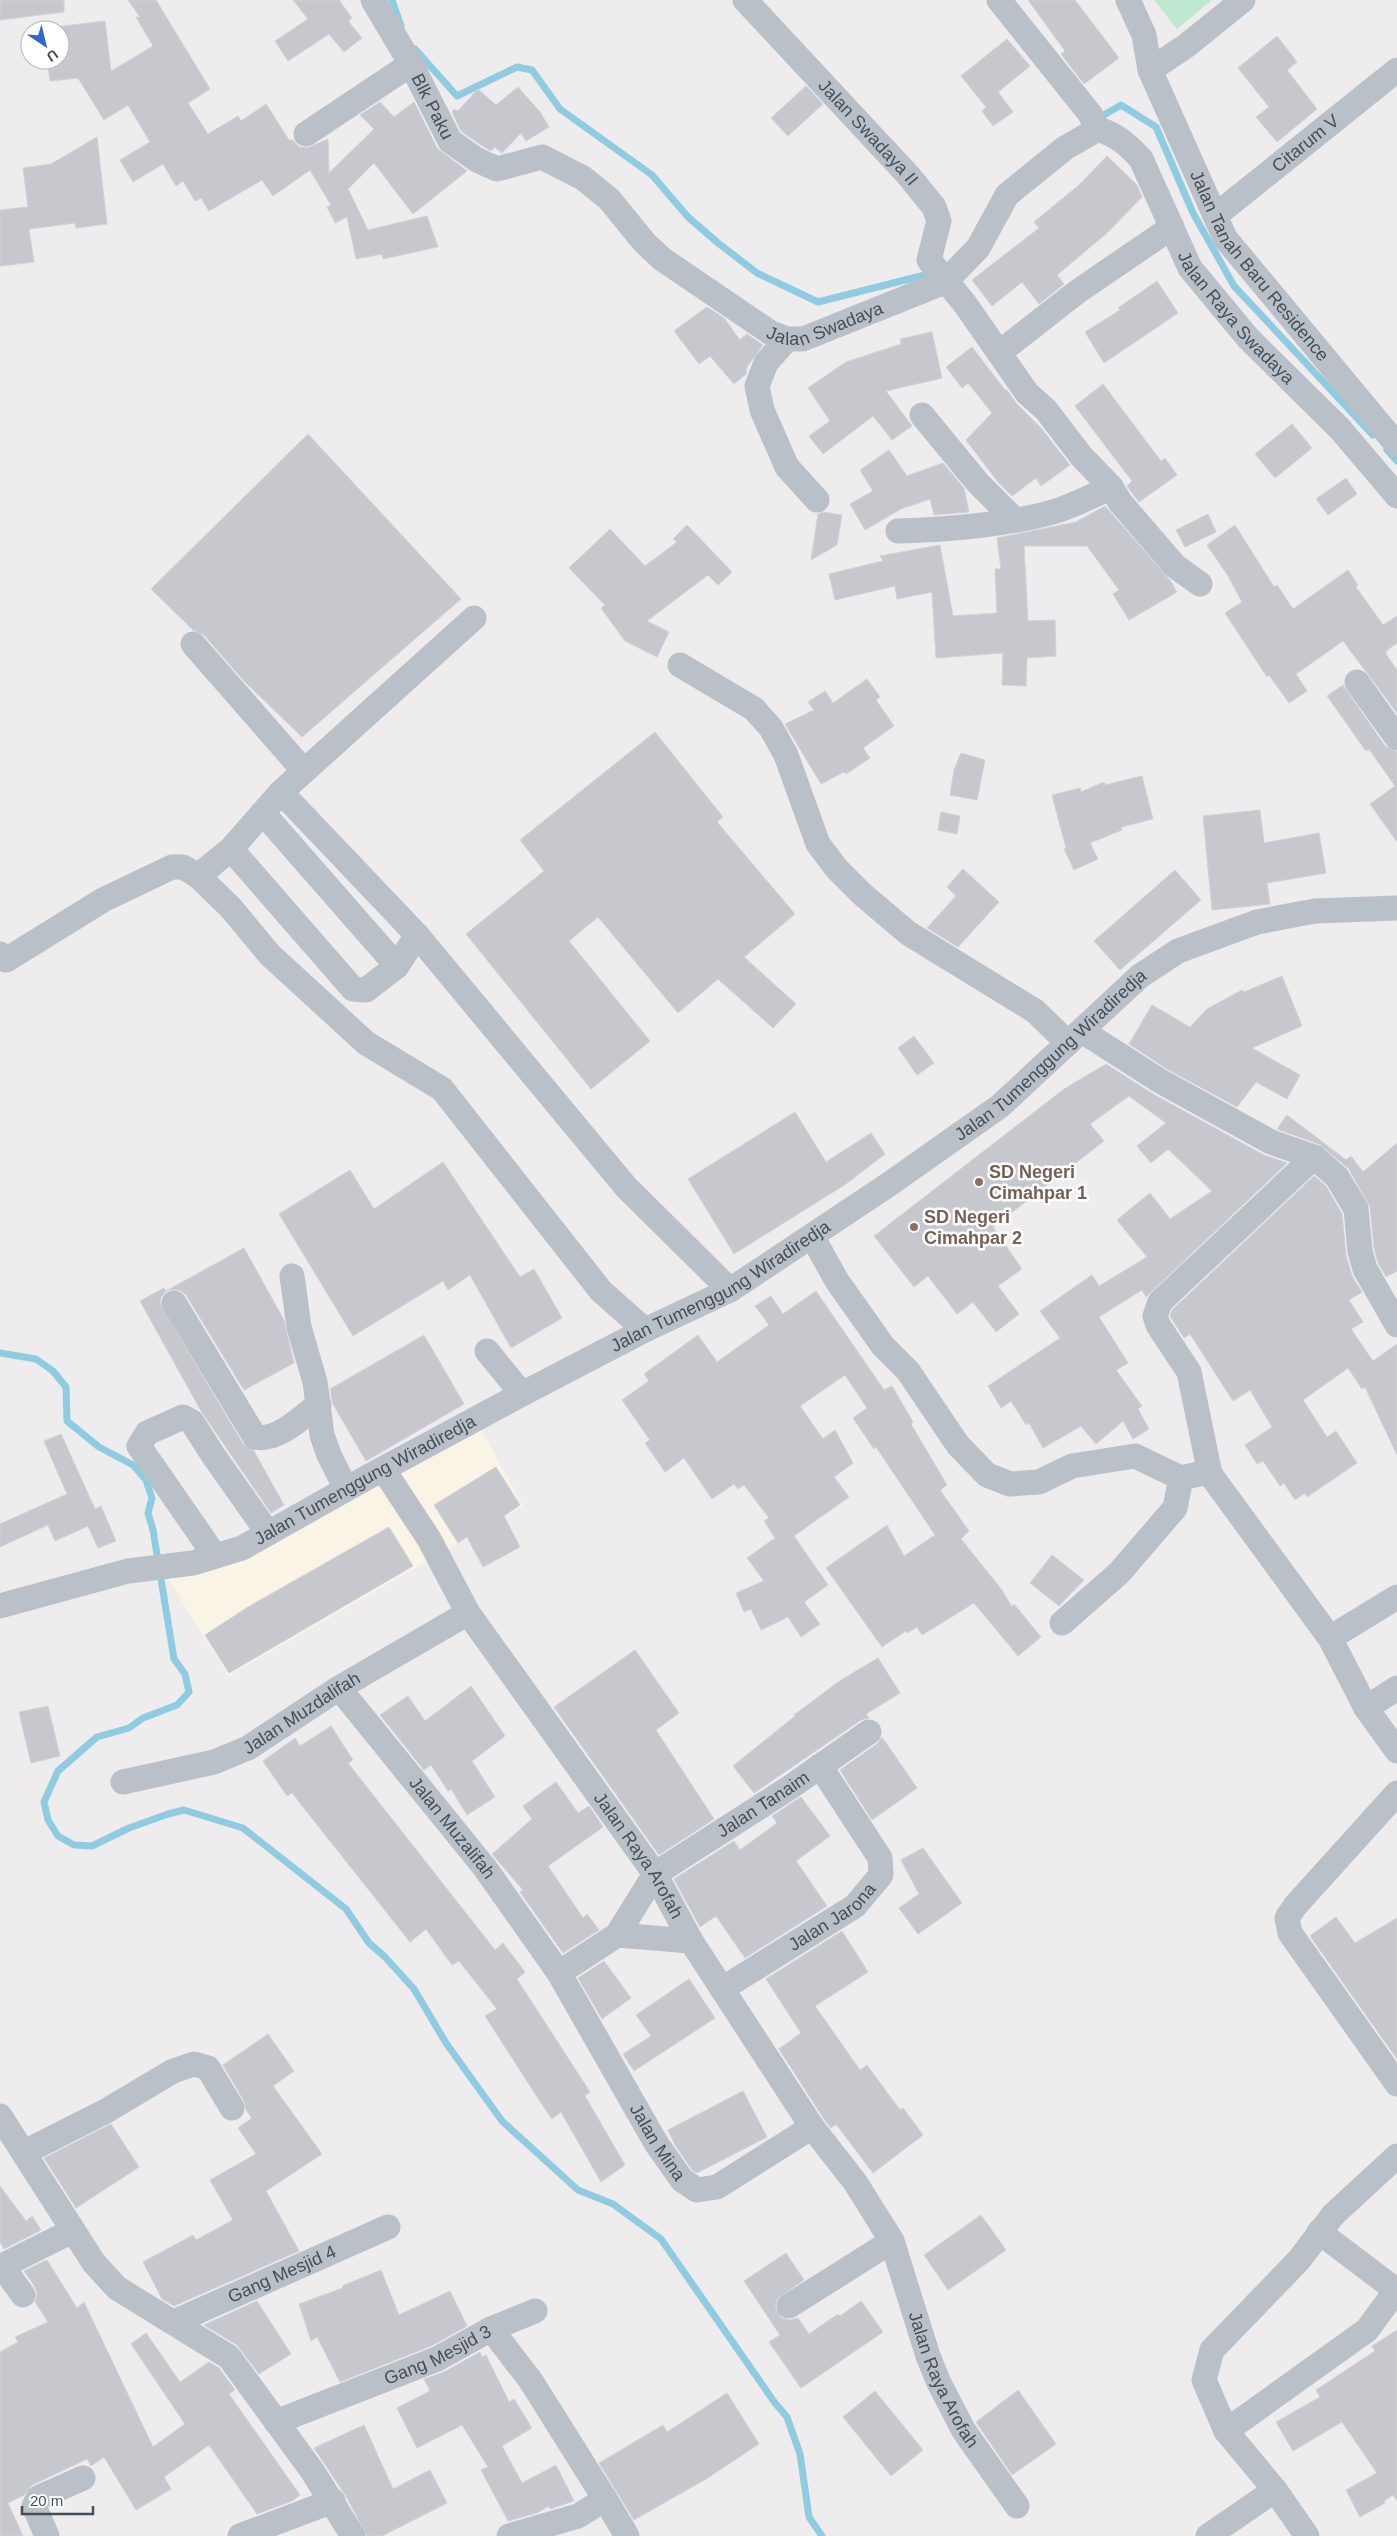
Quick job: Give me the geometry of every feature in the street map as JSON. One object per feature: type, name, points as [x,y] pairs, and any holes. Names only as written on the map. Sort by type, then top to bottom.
[{"type":"street","name":"Blk Paku","points":[[373,0],[411,64],[450,141],[477,160],[497,169],[542,157]]},
{"type":"street","name":"Jalan Swadaya II","points":[[745,0],[908,174],[934,207],[939,221],[938,272]]},
{"type":"street","points":[[999,0],[1095,123]]},
{"type":"street","name":"Jalan Tanah Baru Residence","points":[[1128,0],[1144,35],[1150,70],[1226,238],[1392,429]]},
{"type":"street","points":[[1150,70],[1186,46],[1243,0]]},
{"type":"street","name":"Blk Paku","points":[[306,134],[411,64]]},
{"type":"street","name":"Citarum V","points":[[1215,216],[1397,70]]},
{"type":"street","name":"Jalan Swadaya","points":[[542,157],[583,178],[609,199],[644,242],[662,259],[770,333],[788,340],[803,339],[938,272],[978,248],[1007,195],[1095,123]]},
{"type":"street","name":"Jalan Raya Swadaya","points":[[1095,123],[1128,145],[1141,159],[1190,268],[1206,288],[1248,338],[1340,429],[1397,496]]},
{"type":"street","points":[[1000,352],[1077,292],[1172,227]]},
{"type":"street","points":[[938,272],[965,304],[980,328],[1000,352],[1027,392],[1046,410],[1082,457],[1111,487],[1120,502],[1175,566],[1200,584]]},
{"type":"street","points":[[788,340],[766,363],[757,386],[762,410],[787,468],[817,500]]},
{"type":"street","points":[[922,415],[978,483],[1014,519]]},
{"type":"street","points":[[898,531],[1014,519],[1062,509],[1111,487]]},
{"type":"street","points":[[198,876],[231,849],[281,792],[304,770],[474,618]]},
{"type":"street","points":[[193,644],[304,770]]},
{"type":"street","points":[[680,665],[754,709],[771,728],[786,755],[818,844],[837,869],[862,894],[908,933],[1075,1037],[1160,1080],[1271,1142],[1314,1157],[1338,1177],[1356,1209],[1360,1251],[1365,1269],[1397,1325]]},
{"type":"street","points":[[1357,682],[1397,738]]},
{"type":"street","points":[[281,792],[417,935],[626,1187],[730,1290]]},
{"type":"street","points":[[263,813],[397,966]]},
{"type":"street","points":[[231,849],[353,989],[366,990],[397,966],[417,935]]},
{"type":"street","points":[[2,959],[103,900],[172,867],[183,867],[198,876],[231,908],[270,955],[366,1043],[442,1089],[601,1291],[645,1330]]},
{"type":"street","name":"Jalan Tumenggung Wiradiredja","points":[[0,1606],[128,1571],[204,1559],[242,1548],[346,1489],[522,1394],[645,1330],[730,1290],[812,1236],[1000,1106],[1140,976],[1178,951],[1257,922],[1315,911],[1397,908]]},
{"type":"street","points":[[1314,1157],[1165,1297],[1160,1302],[1155,1316],[1158,1325],[1190,1372],[1210,1474],[1330,1638],[1366,1708],[1397,1751]]},
{"type":"street","points":[[812,1236],[837,1281],[883,1346],[908,1372],[958,1445],[987,1476],[1010,1484],[1039,1482],[1072,1466],[1135,1456],[1181,1478],[1199,1474],[1210,1474]]},
{"type":"street","points":[[292,1276],[299,1327],[319,1404],[322,1436],[346,1489]]},
{"type":"street","points":[[174,1303],[255,1437],[262,1439],[287,1428],[319,1404]]},
{"type":"street","points":[[487,1351],[522,1394]]},
{"type":"street","points":[[204,1559],[139,1446],[147,1433],[183,1417],[192,1422],[268,1533]]},
{"type":"street","name":"Jalan Raya Arofah","points":[[383,1469],[429,1539],[468,1613],[655,1874],[691,1941],[812,2127],[855,2182],[892,2241],[928,2356],[939,2382],[964,2431],[1017,2506]]},
{"type":"street","points":[[1062,1623],[1119,1573],[1175,1508],[1181,1478]]},
{"type":"street","points":[[1330,1638],[1397,1597]]},
{"type":"street","name":"Jalan Muzdalifah","points":[[123,1782],[214,1762],[248,1748],[339,1688],[468,1613]]},
{"type":"street","name":"Jalan Muzalifah","points":[[339,1688],[485,1868],[559,1973]]},
{"type":"street","points":[[1366,1708],[1397,1688]]},
{"type":"street","name":"Jalan Tanaim","points":[[655,1874],[869,1732]]},
{"type":"street","name":"Jalan Jarona","points":[[722,1989],[855,1906],[881,1874],[880,1858],[820,1766]]},
{"type":"street","points":[[1397,1793],[1287,1918],[1290,1932],[1397,2084]]},
{"type":"street","points":[[559,1973],[617,1935],[655,1874]]},
{"type":"street","points":[[617,1935],[691,1941]]},
{"type":"street","name":"Jalan Mina","points":[[559,1973],[656,2142],[682,2180],[697,2190],[717,2187],[812,2127]]},
{"type":"street","points":[[25,2152],[106,2111],[173,2071],[194,2064],[208,2068],[232,2108]]},
{"type":"street","points":[[0,2116],[61,2208],[72,2231],[94,2263],[117,2288],[229,2357],[333,2501],[353,2536]]},
{"type":"street","points":[[1307,2536],[1275,2490],[1226,2431],[1204,2380],[1212,2350],[1299,2260],[1333,2215],[1397,2156]]},
{"type":"street","name":"Gang Mesjid 4","points":[[174,2322],[388,2227]]},
{"type":"street","points":[[22,2295],[1,2266],[72,2231]]},
{"type":"street","points":[[1226,2431],[1367,2330],[1397,2290],[1319,2232]]},
{"type":"street","points":[[789,2306],[892,2241]]},
{"type":"street","points":[[492,2329],[535,2311]]},
{"type":"street","name":"Gang Mesjid 3","points":[[276,2422],[437,2359],[492,2329],[531,2381],[627,2536]]},
{"type":"street","points":[[47,2536],[34,2506],[38,2498],[83,2478]]},
{"type":"street","points":[[1208,2536],[1275,2490]]},
{"type":"street","points":[[509,2536],[578,2516],[605,2499]]},
{"type":"street","points":[[240,2536],[333,2501]]},
{"type":"shaded area","points":[[480,1427],[523,1506],[228,1676],[158,1562],[268,1533]]},
{"type":"green space","points":[[1154,0],[1212,0],[1177,29]]},
{"type":"building","points":[[0,0],[64,0],[64,12],[0,20]]},
{"type":"building","points":[[128,0],[156,0],[210,89],[188,103],[208,134],[238,116],[241,121],[266,104],[289,140],[293,140],[299,147],[307,148],[328,139],[329,173],[374,129],[360,115],[380,102],[394,117],[414,102],[437,148],[467,171],[413,214],[374,163],[348,189],[368,230],[427,216],[438,247],[383,259],[382,254],[356,259],[347,217],[335,223],[327,207],[331,205],[310,170],[273,196],[262,180],[209,211],[201,198],[195,201],[183,181],[176,186],[163,164],[133,182],[120,160],[150,142],[128,105],[104,120],[78,78],[50,81],[49,70],[70,70],[70,25],[105,21],[111,71],[153,46],[136,17],[140,17]]},
{"type":"building","points":[[293,0],[339,0],[352,18],[348,21],[362,38],[344,52],[329,34],[288,61],[275,41],[308,19]]},
{"type":"building","points":[[1028,0],[1075,0],[1119,58],[1084,84],[1061,54],[1065,51]]},
{"type":"building","points":[[1277,36],[1297,62],[1287,70],[1317,109],[1277,142],[1256,117],[1269,107],[1238,68]]},
{"type":"building","points":[[1007,39],[1030,66],[998,92],[1013,112],[993,126],[982,111],[986,107],[961,76]]},
{"type":"building","points":[[806,86],[823,104],[788,136],[771,118]]},
{"type":"building","points":[[518,87],[540,112],[549,127],[526,141],[521,133],[502,153],[495,147],[491,151],[461,131],[452,112],[454,109],[458,111],[478,89],[496,105]]},
{"type":"building","points":[[97,137],[107,224],[76,228],[75,223],[29,229],[34,262],[0,266],[0,210],[28,207],[23,168],[51,164]]},
{"type":"building","points":[[1107,156],[1137,185],[1142,197],[1107,233],[1057,275],[1064,284],[1039,304],[1022,282],[992,306],[972,280],[1039,228],[1034,222],[1079,185]]},
{"type":"building","points":[[1157,281],[1178,313],[1104,363],[1085,332],[1120,310],[1118,308]]},
{"type":"building","points":[[707,307],[724,318],[740,340],[747,334],[763,345],[747,367],[746,374],[734,384],[710,356],[699,364],[674,331]]},
{"type":"building","points":[[932,332],[942,378],[886,391],[912,426],[892,440],[873,416],[823,454],[809,436],[830,421],[808,388],[846,362],[901,344],[900,339]]},
{"type":"building","points":[[972,347],[1005,390],[1041,428],[1070,465],[1041,486],[1036,478],[1012,496],[998,482],[966,440],[992,413],[968,383],[962,388],[946,367]]},
{"type":"building","points":[[1103,384],[1161,461],[1165,458],[1177,475],[1139,502],[1127,486],[1132,481],[1075,406]]},
{"type":"building","points":[[1292,424],[1312,448],[1275,478],[1255,454]]},
{"type":"building","points":[[308,434],[461,599],[302,737],[243,680],[204,635],[193,630],[151,589]]},
{"type":"building","points":[[889,450],[907,476],[943,463],[964,488],[969,512],[934,515],[930,499],[901,509],[865,530],[850,504],[873,491],[860,470]]},
{"type":"building","points":[[1346,478],[1357,494],[1328,515],[1316,499]]},
{"type":"building","points":[[1105,506],[1170,580],[1177,592],[1129,620],[1113,594],[1119,590],[1087,546],[1024,546],[1028,621],[1055,620],[1056,656],[1027,658],[1026,686],[1002,685],[1003,653],[936,658],[932,592],[897,599],[895,586],[835,600],[829,574],[883,561],[880,556],[940,545],[953,616],[997,613],[995,569],[1001,569],[997,538],[1076,522]]},
{"type":"building","points":[[823,512],[842,515],[837,545],[811,560],[818,514]]},
{"type":"building","points":[[1208,514],[1216,532],[1185,547],[1176,530]]},
{"type":"building","points":[[687,525],[732,572],[718,585],[708,575],[647,621],[669,632],[657,657],[625,641],[601,608],[605,605],[569,568],[610,529],[645,566],[677,542],[673,539]]},
{"type":"building","points":[[1235,525],[1274,587],[1277,585],[1293,609],[1348,570],[1358,585],[1356,587],[1383,625],[1397,616],[1397,643],[1386,651],[1386,654],[1397,670],[1397,713],[1343,641],[1296,674],[1307,691],[1289,703],[1269,675],[1267,677],[1225,613],[1242,602],[1228,576],[1207,545]]},
{"type":"building","points":[[867,679],[880,697],[876,700],[894,726],[863,748],[870,758],[846,774],[844,772],[821,784],[785,724],[814,710],[808,702],[825,691],[833,703]]},
{"type":"building","points":[[1343,685],[1385,746],[1397,752],[1397,842],[1370,804],[1395,786],[1369,749],[1366,751],[1327,696]]},
{"type":"building","points":[[655,732],[723,817],[717,822],[795,914],[744,957],[796,1004],[773,1028],[718,979],[678,1013],[598,917],[569,941],[650,1041],[591,1089],[466,934],[544,871],[520,840]]},
{"type":"building","points":[[961,753],[985,760],[977,800],[950,795],[954,770]]},
{"type":"building","points":[[1142,776],[1153,819],[1121,827],[1122,830],[1090,843],[1098,859],[1074,870],[1064,849],[1066,848],[1052,795],[1080,788],[1081,792],[1104,782],[1105,785]]},
{"type":"building","points":[[1260,810],[1264,843],[1319,833],[1326,873],[1267,883],[1270,904],[1212,910],[1203,816]]},
{"type":"building","points":[[941,812],[960,816],[957,834],[938,830]]},
{"type":"building","points":[[963,869],[999,902],[958,947],[927,928],[956,896],[947,887]]},
{"type":"building","points":[[1175,870],[1201,900],[1120,970],[1094,941]]},
{"type":"building","points":[[1282,976],[1302,1026],[1252,1048],[1300,1075],[1287,1099],[1256,1082],[1237,1107],[1167,1069],[1129,1044],[1152,1005],[1190,1027],[1207,1009],[1242,990],[1244,992]]},
{"type":"building","points":[[914,1036],[934,1063],[917,1075],[898,1048]]},
{"type":"building","points":[[1106,1064],[1153,1094],[1264,1155],[1287,1163],[1146,1297],[1142,1290],[1099,1317],[1128,1363],[1116,1370],[1142,1406],[1138,1409],[1149,1429],[1133,1439],[1123,1421],[1096,1444],[1081,1426],[1043,1448],[1029,1423],[1026,1425],[1011,1401],[1001,1408],[988,1386],[1060,1338],[1040,1311],[1092,1275],[1099,1286],[1147,1257],[1117,1220],[1150,1193],[1170,1219],[1212,1191],[1168,1149],[1151,1163],[1137,1146],[1166,1123],[1129,1096],[1090,1124],[1104,1141],[993,1227],[1022,1269],[998,1286],[1019,1314],[996,1332],[973,1302],[957,1314],[928,1276],[914,1287],[874,1236],[1064,1089]]},
{"type":"building","points":[[795,1112],[826,1162],[871,1133],[885,1154],[846,1184],[734,1254],[688,1179]]},
{"type":"building","points":[[1287,1115],[1346,1160],[1351,1156],[1363,1172],[1397,1143],[1397,1271],[1386,1277],[1378,1263],[1374,1248],[1370,1207],[1349,1169],[1319,1144],[1277,1129]]},
{"type":"building","points":[[443,1162],[520,1277],[534,1269],[562,1318],[511,1348],[470,1275],[448,1290],[443,1281],[353,1336],[279,1214],[350,1170],[374,1209]]},
{"type":"building","points":[[1314,1176],[1326,1186],[1342,1214],[1346,1255],[1352,1276],[1362,1292],[1349,1300],[1363,1322],[1351,1329],[1373,1361],[1397,1344],[1397,1455],[1365,1387],[1362,1389],[1348,1368],[1303,1400],[1327,1437],[1336,1431],[1357,1463],[1307,1497],[1305,1493],[1295,1500],[1284,1483],[1280,1486],[1263,1461],[1257,1464],[1245,1445],[1272,1427],[1250,1390],[1233,1401],[1190,1334],[1184,1338],[1170,1316],[1172,1310]]},
{"type":"building","points":[[244,1248],[284,1320],[294,1363],[244,1390],[186,1295],[180,1290],[168,1290]]},
{"type":"building","points":[[164,1288],[166,1291],[161,1297],[160,1304],[243,1444],[254,1451],[284,1505],[271,1513],[201,1411],[140,1301]]},
{"type":"building","points":[[816,1291],[884,1390],[892,1386],[913,1422],[911,1424],[947,1485],[940,1490],[969,1531],[961,1539],[1002,1590],[1012,1607],[1014,1604],[1041,1637],[1018,1656],[974,1603],[922,1635],[917,1627],[907,1633],[906,1631],[882,1647],[826,1568],[887,1525],[904,1556],[935,1535],[876,1447],[874,1449],[853,1418],[867,1408],[845,1375],[800,1406],[823,1439],[835,1430],[853,1463],[834,1477],[849,1497],[794,1536],[828,1585],[804,1602],[820,1624],[801,1637],[788,1617],[761,1630],[751,1609],[744,1612],[736,1593],[764,1581],[747,1558],[775,1538],[764,1521],[769,1518],[744,1485],[738,1489],[734,1484],[712,1499],[684,1458],[665,1472],[645,1443],[650,1440],[622,1400],[649,1381],[644,1374],[698,1335],[717,1362],[769,1325],[755,1306],[771,1296],[783,1314]]},
{"type":"building","points":[[424,1335],[464,1404],[366,1461],[333,1404],[330,1389]]},
{"type":"building","points":[[61,1434],[95,1509],[101,1506],[116,1541],[98,1548],[88,1526],[55,1541],[48,1525],[0,1547],[0,1524],[67,1494],[44,1441]]},
{"type":"building","points":[[496,1467],[520,1505],[504,1516],[520,1547],[483,1567],[467,1537],[458,1543],[434,1505]]},
{"type":"building","points":[[389,1527],[413,1566],[229,1673],[205,1635],[248,1607]]},
{"type":"building","points":[[1052,1555],[1084,1580],[1059,1606],[1030,1583]]},
{"type":"building","points":[[635,1650],[679,1713],[656,1730],[714,1819],[659,1855],[554,1707]]},
{"type":"building","points":[[878,1658],[900,1693],[866,1714],[869,1718],[861,1720],[754,1793],[733,1766],[794,1715],[841,1680]]},
{"type":"building","points":[[471,1686],[505,1736],[472,1761],[495,1797],[467,1815],[451,1789],[448,1791],[431,1765],[424,1770],[380,1715],[408,1696],[425,1721]]},
{"type":"building","points":[[48,1706],[60,1756],[31,1763],[19,1712]]},
{"type":"building","points":[[331,1726],[353,1760],[348,1763],[495,1950],[503,1943],[525,1972],[517,1979],[590,2092],[585,2096],[625,2165],[601,2182],[561,2112],[552,2119],[485,2016],[497,2009],[459,1961],[452,1965],[426,1929],[410,1942],[292,1793],[287,1796],[263,1761],[295,1738],[300,1746]]},
{"type":"building","points":[[882,1737],[917,1788],[872,1820],[840,1770],[877,1744]]},
{"type":"building","points":[[556,1782],[578,1813],[589,1806],[603,1827],[548,1866],[583,1918],[587,1914],[599,1930],[563,1953],[520,1892],[523,1890],[492,1854],[532,1819],[523,1806]]},
{"type":"building","points":[[801,1797],[830,1836],[796,1861],[827,1906],[745,1958],[716,1916],[700,1927],[674,1879],[734,1841],[740,1850],[777,1823],[772,1816]]},
{"type":"building","points":[[923,1848],[962,1903],[918,1934],[899,1908],[919,1894],[901,1860]]},
{"type":"building","points":[[1336,1917],[1355,1943],[1397,1918],[1397,2059],[1310,1936]]},
{"type":"building","points":[[842,1931],[868,1972],[815,2006],[860,2070],[867,2065],[900,2110],[903,2108],[923,2135],[873,2173],[836,2124],[831,2128],[824,2119],[779,2049],[801,2033],[766,1979]]},
{"type":"building","points":[[604,1961],[631,1998],[602,2019],[578,1978]]},
{"type":"building","points":[[689,1979],[715,2018],[634,2071],[623,2054],[651,2036],[636,2015]]},
{"type":"building","points":[[268,2034],[294,2071],[273,2086],[322,2154],[266,2191],[299,2251],[174,2306],[162,2299],[143,2262],[193,2235],[196,2240],[233,2220],[210,2180],[256,2154],[238,2128],[252,2118],[223,2065]]},
{"type":"building","points":[[743,2091],[767,2137],[697,2173],[692,2170],[675,2145],[668,2130]]},
{"type":"building","points":[[111,2124],[139,2167],[76,2208],[44,2158]]},
{"type":"building","points":[[0,2186],[26,2221],[32,2216],[41,2230],[4,2249],[0,2242]]},
{"type":"building","points":[[981,2215],[1006,2250],[948,2290],[924,2255]]},
{"type":"building","points":[[786,2253],[804,2280],[777,2299],[775,2307],[782,2318],[790,2320],[798,2318],[809,2334],[861,2301],[883,2332],[801,2388],[769,2342],[780,2335],[744,2281]]},
{"type":"building","points":[[47,2260],[77,2308],[84,2302],[153,2447],[185,2424],[131,2344],[146,2333],[180,2382],[209,2362],[219,2368],[235,2390],[229,2394],[300,2495],[292,2501],[257,2514],[209,2445],[164,2477],[171,2489],[136,2510],[104,2457],[91,2466],[87,2459],[32,2485],[24,2495],[8,2503],[23,2536],[0,2536],[0,2352],[18,2342],[15,2337],[48,2322],[35,2302],[37,2294],[35,2287],[24,2271]]},
{"type":"building","points":[[381,2270],[399,2315],[450,2291],[467,2326],[431,2346],[340,2382],[317,2337],[311,2341],[299,2304],[343,2288],[342,2286]]},
{"type":"building","points":[[257,2301],[291,2354],[259,2374],[237,2345],[204,2325]]},
{"type":"building","points":[[1397,2330],[1397,2501],[1393,2495],[1384,2501],[1385,2503],[1360,2517],[1346,2490],[1377,2473],[1342,2422],[1293,2451],[1276,2422],[1320,2397],[1316,2390],[1375,2351],[1372,2346]]},
{"type":"building","points":[[480,2352],[482,2357],[486,2355],[509,2402],[514,2399],[532,2428],[502,2446],[522,2483],[556,2465],[574,2501],[550,2509],[549,2506],[537,2513],[508,2521],[481,2470],[488,2467],[462,2425],[417,2448],[397,2408],[430,2391],[424,2379],[444,2372]]},
{"type":"building","points":[[1018,2390],[1056,2444],[1012,2475],[976,2422]]},
{"type":"building","points":[[875,2391],[923,2450],[891,2476],[843,2417]]},
{"type":"building","points":[[727,2393],[759,2444],[706,2479],[634,2520],[599,2463],[663,2425],[667,2432]]},
{"type":"building","points":[[364,2425],[393,2489],[430,2470],[447,2503],[382,2536],[367,2536],[346,2496],[314,2448]]},
{"type":"waterway","points":[[392,0],[401,26]]},
{"type":"waterway","points":[[415,49],[457,96],[517,67],[532,70],[560,109],[652,175],[688,217],[718,243],[757,273],[818,302],[933,273]]},
{"type":"waterway","points":[[1097,119],[1121,105],[1156,127],[1193,213],[1234,286],[1373,435]]},
{"type":"waterway","points":[[1387,450],[1397,461]]},
{"type":"waterway","points":[[0,1353],[36,1359],[53,1371],[66,1387],[67,1421],[99,1447],[133,1465],[146,1480],[152,1498],[148,1513],[153,1530],[174,1659],[185,1674],[189,1692],[177,1705],[143,1718],[129,1728],[97,1737],[58,1771],[44,1802],[48,1820],[58,1836],[74,1845],[92,1846],[129,1828],[184,1810],[243,1828],[346,1909],[369,1943],[385,1957],[414,1989],[446,2043],[502,2121],[578,2190],[613,2204],[661,2239],[775,2403],[787,2417],[800,2454],[809,2517],[822,2536]]},
{"type":"place","name":"SD Negeri Cimahpar 1","points":[[979,1182]]},
{"type":"place","name":"SD Negeri Cimahpar 2","points":[[914,1227]]}]
